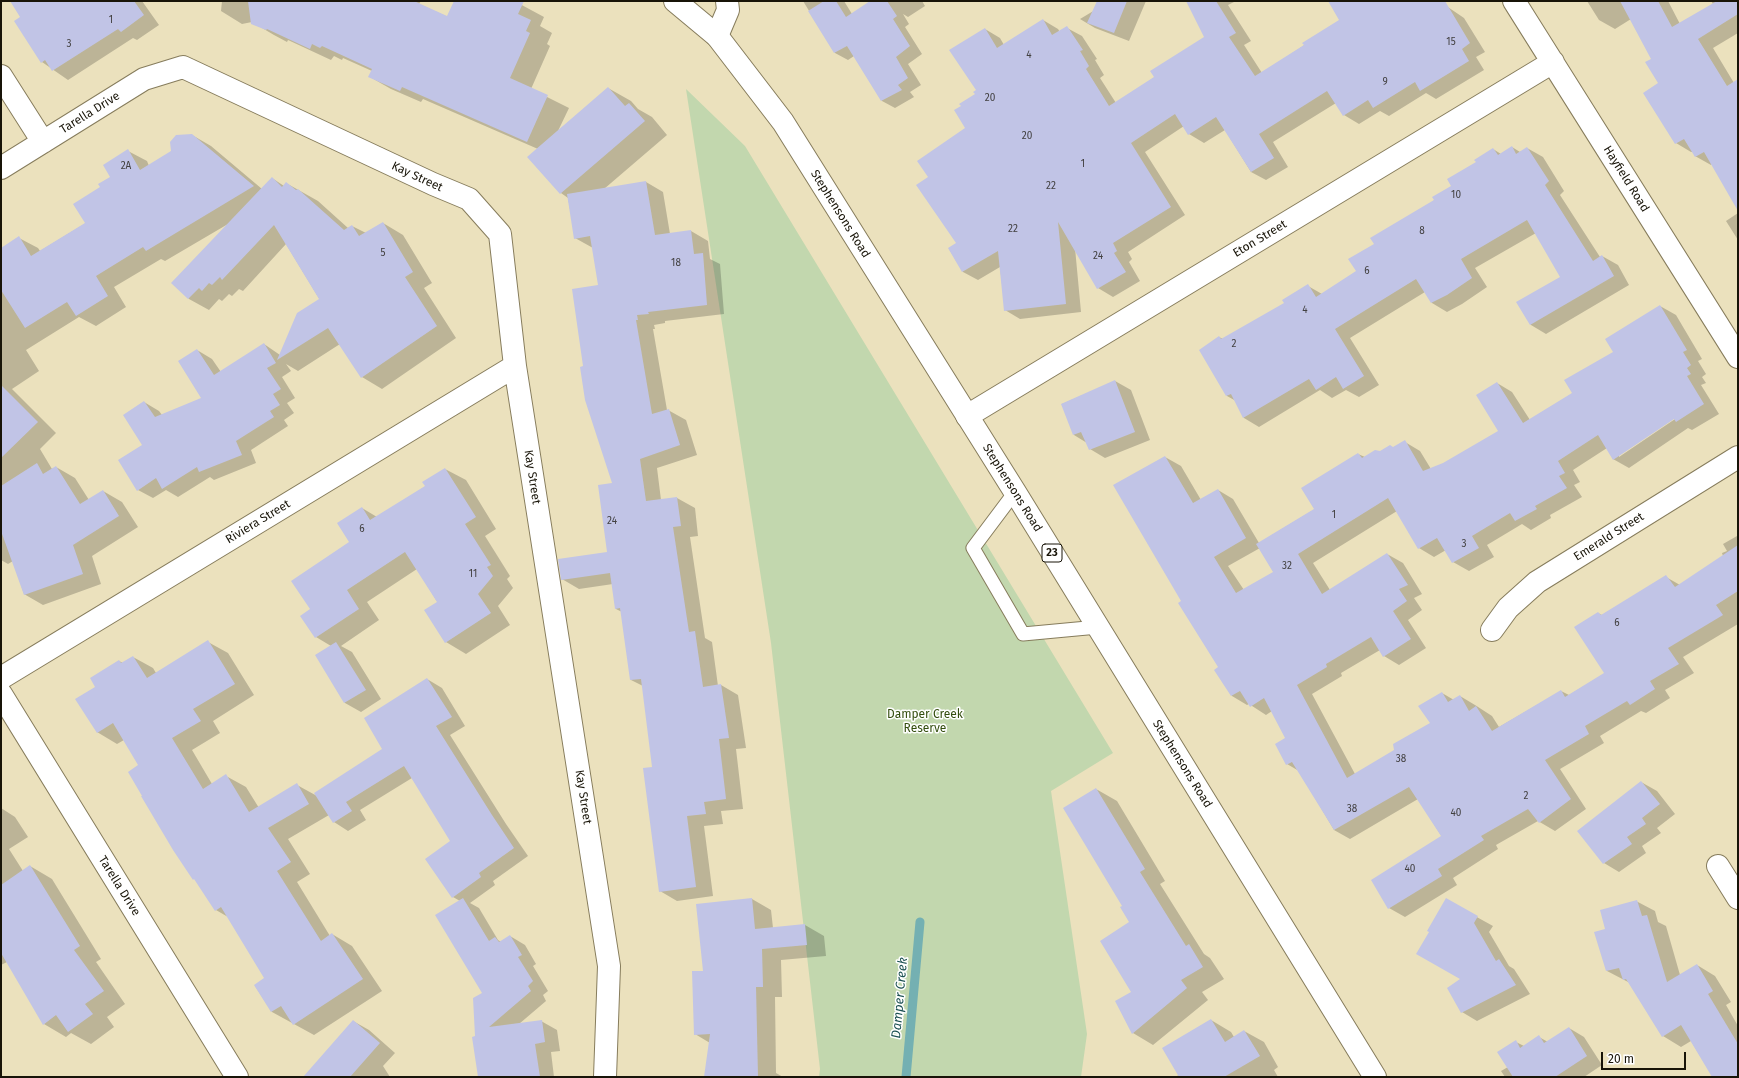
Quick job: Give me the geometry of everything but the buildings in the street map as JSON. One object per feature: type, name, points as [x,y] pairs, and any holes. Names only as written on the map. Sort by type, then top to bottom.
[{"type":"street","name":"Stephensons Road","points":[[675,1],[717,36],[783,122],[1015,492],[1375,1077]]},
{"type":"street","points":[[717,36],[728,10],[727,1]]},
{"type":"street","name":"Hayfield Road","points":[[1514,1],[1738,357]]},
{"type":"street","name":"Eton Street","points":[[967,416],[1553,62]]},
{"type":"street","name":"Tarella Drive","points":[[1,168],[144,79],[183,67]]},
{"type":"street","name":"Kay Street","points":[[183,67],[468,199],[500,234],[515,366],[609,966],[605,1077]]},
{"type":"street","points":[[1,76],[43,142]]},
{"type":"street","name":"Riviera Street","points":[[1,678],[515,366]]},
{"type":"street","name":"Emerald Street","points":[[1492,630],[1508,608],[1537,582],[1738,457]]},
{"type":"street","name":"Tarella Drive","points":[[1,694],[236,1077]]},
{"type":"street","points":[[1718,866],[1738,898]]},
{"type":"lane","points":[[1015,492],[973,548],[1023,634],[1098,626]]},
{"type":"green space","name":"Damper Creek Reserve","points":[[686,89],[745,146],[1113,753],[1051,791],[1087,1034],[1081,1077],[819,1077],[820,1069],[771,643]]},
{"type":"waterway","name":"Damper Creek","points":[[906,1077],[920,922]]}]
